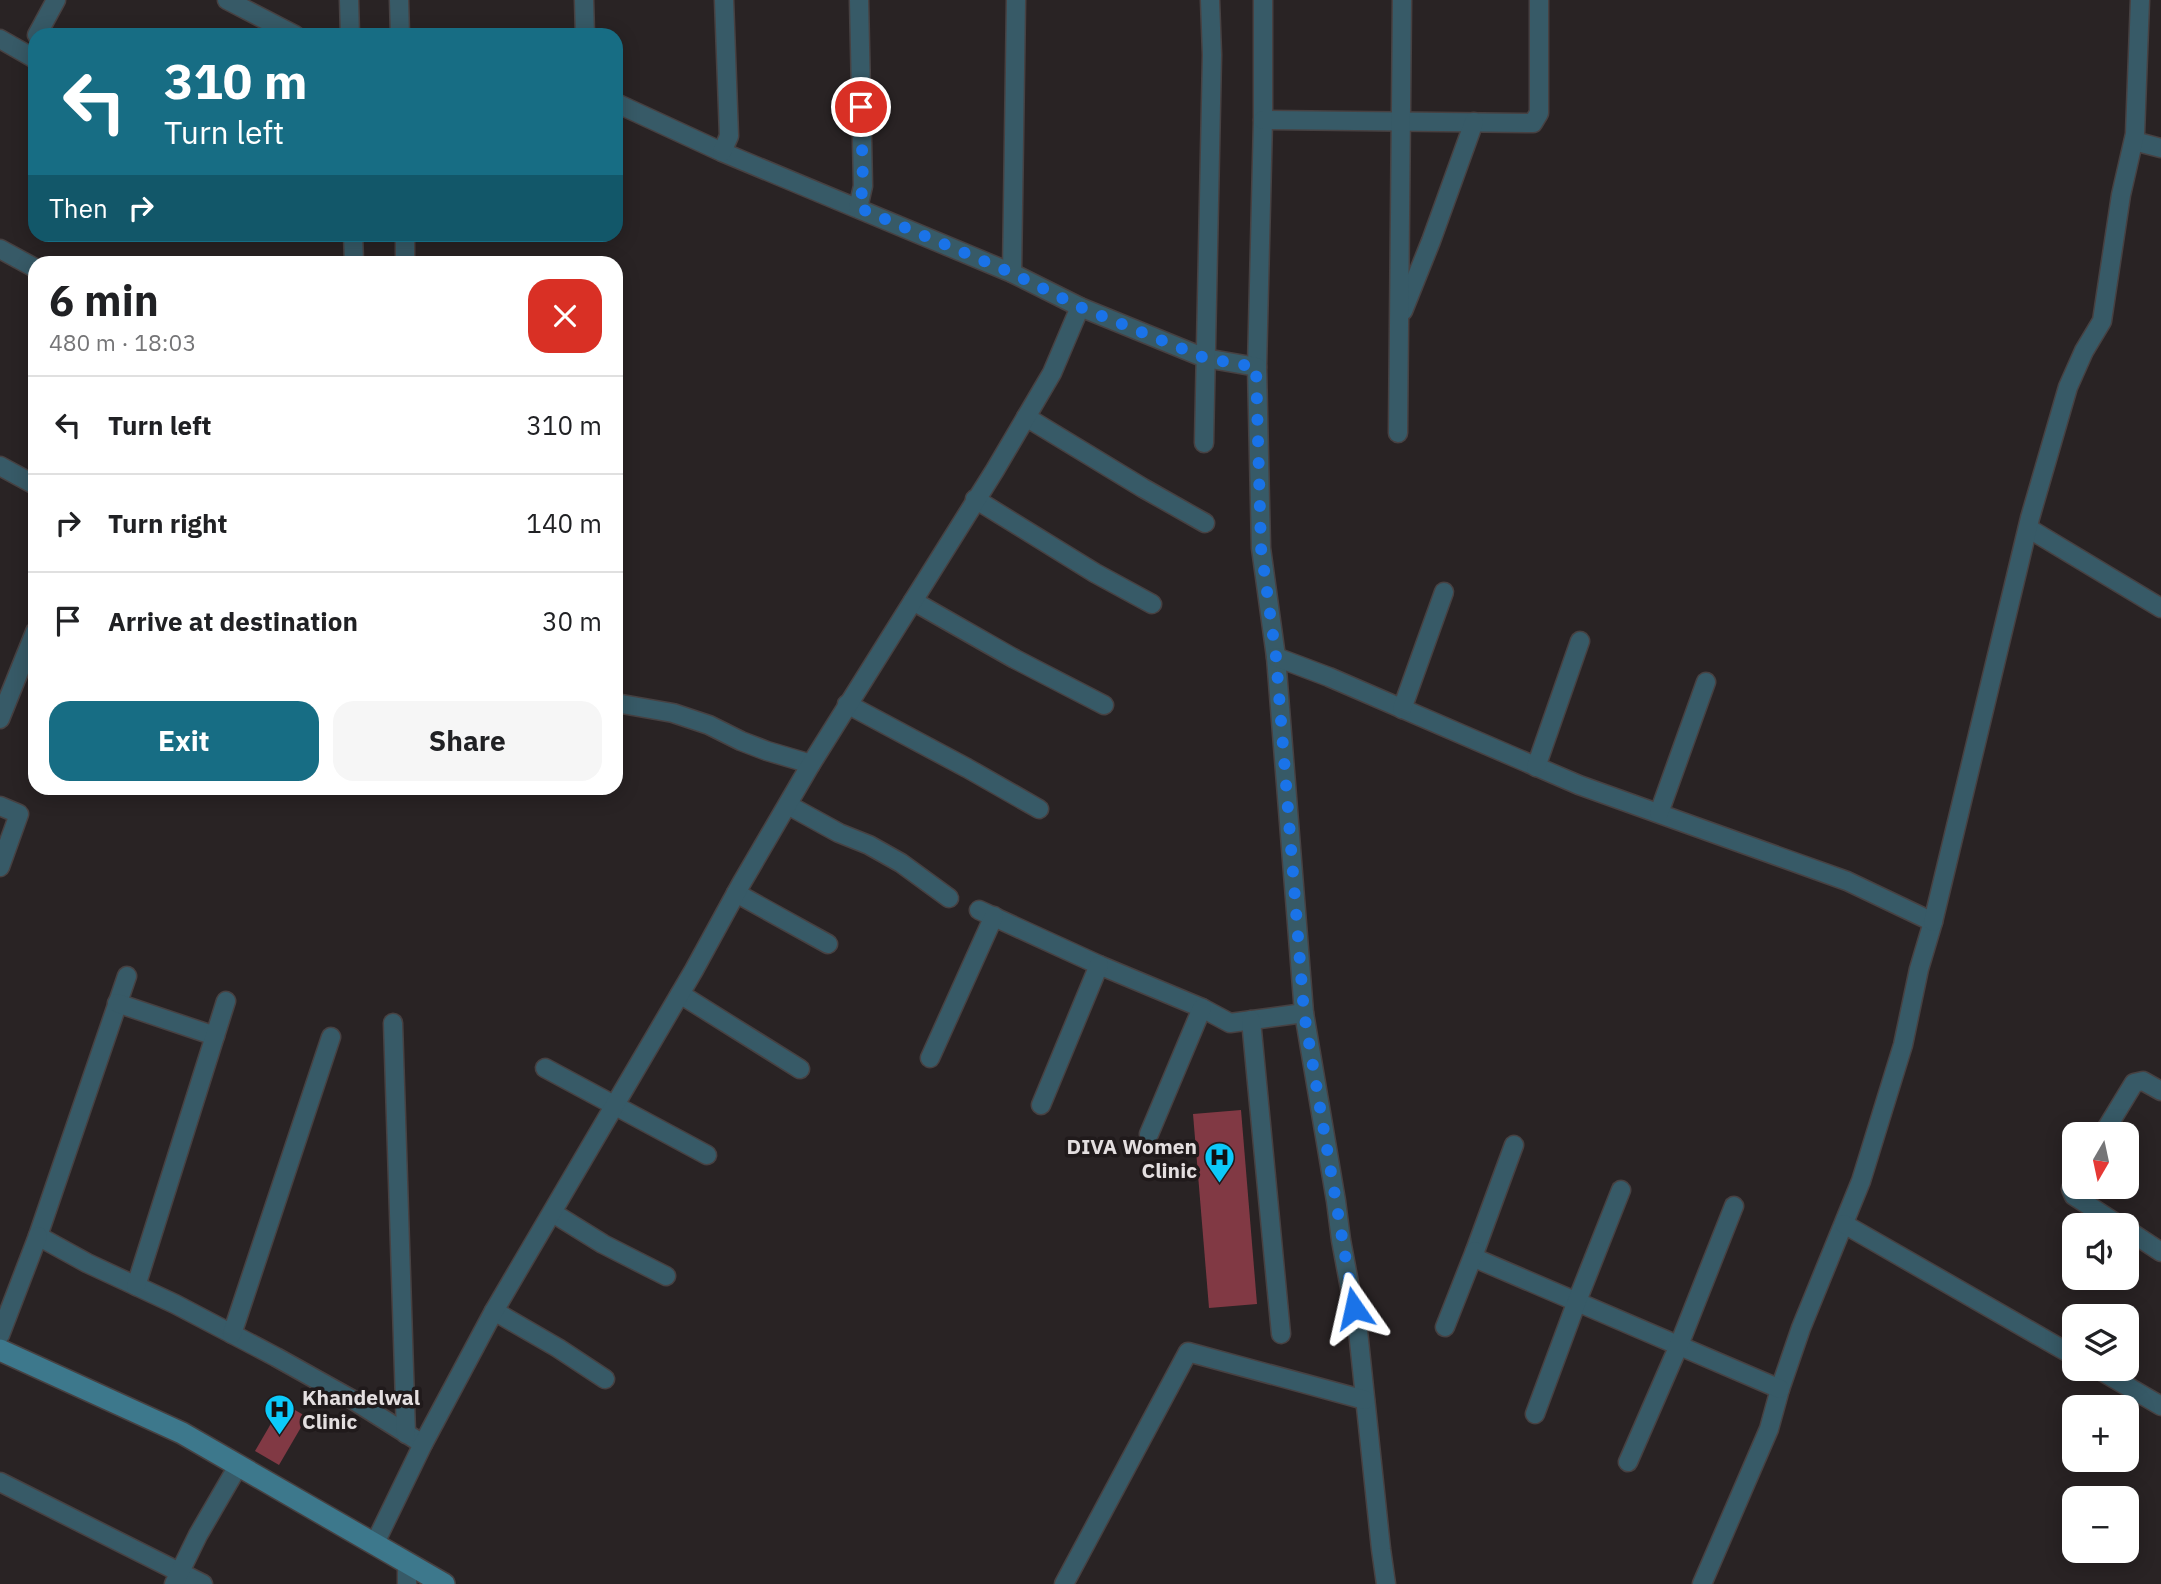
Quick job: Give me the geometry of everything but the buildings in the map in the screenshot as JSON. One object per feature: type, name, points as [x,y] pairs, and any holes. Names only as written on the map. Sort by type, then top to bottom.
[{"type":"street","points":[[227,0],[281,28]]},
{"type":"street","points":[[349,0],[350,28]]},
{"type":"street","points":[[399,0],[400,28]]},
{"type":"street","points":[[584,0],[585,28]]},
{"type":"street","points":[[723,152],[729,136],[724,0]]},
{"type":"street","points":[[859,0],[863,186],[859,208]]},
{"type":"street","points":[[1012,273],[1016,0]]},
{"type":"street","points":[[1204,443],[1212,69],[1210,0]]},
{"type":"street","points":[[1263,0],[1263,120],[1256,367],[1261,548],[1276,657],[1304,1013],[1341,1240],[1359,1331],[1386,1584]]},
{"type":"street","points":[[1398,433],[1402,0]]},
{"type":"street","points":[[1263,120],[1533,123],[1539,113],[1539,0]]},
{"type":"street","points":[[1702,1584],[1769,1429],[1801,1328],[1861,1181],[1903,1045],[1919,968],[1933,922],[2028,528],[2068,387],[2084,351],[2102,321],[2122,195],[2134,141],[2140,0]]},
{"type":"street","points":[[41,28],[52,1]]},
{"type":"street","points":[[0,39],[28,45]]},
{"type":"street","points":[[623,106],[723,152],[1012,273],[1080,307],[1205,358],[1256,367]]},
{"type":"street","points":[[1399,320],[1474,122]]},
{"type":"street","points":[[2134,141],[2161,148]]},
{"type":"street","points":[[0,249],[28,264]]},
{"type":"street","points":[[374,1545],[423,1444],[494,1311],[811,764],[914,601],[1052,373],[1080,307]]},
{"type":"street","points":[[1026,417],[1205,523]]},
{"type":"street","points":[[0,466],[28,481]]},
{"type":"street","points":[[975,499],[1095,573],[1152,604]]},
{"type":"street","points":[[2028,528],[2161,608]]},
{"type":"street","points":[[1402,709],[1444,592]]},
{"type":"street","points":[[914,601],[1015,659],[1104,705]]},
{"type":"street","points":[[1536,767],[1580,641]]},
{"type":"street","points":[[0,719],[28,649]]},
{"type":"street","points":[[1276,657],[1329,677],[1579,785],[1847,881],[1933,922]]},
{"type":"street","points":[[1659,813],[1706,682]]},
{"type":"street","points":[[623,704],[673,713],[709,725],[766,751],[811,764]]},
{"type":"street","points":[[847,704],[1039,809]]},
{"type":"street","points":[[788,805],[880,851],[949,898]]},
{"type":"street","points":[[0,806],[19,814],[0,867]]},
{"type":"street","points":[[736,893],[828,944]]},
{"type":"street","points":[[930,1058],[987,913],[1099,965],[1202,1008],[1230,1023],[1304,1013]]},
{"type":"street","points":[[1041,1105],[1099,965]]},
{"type":"street","points":[[0,1335],[38,1236],[127,976]]},
{"type":"street","points":[[680,994],[800,1069]]},
{"type":"street","points":[[136,1286],[226,1001]]},
{"type":"street","points":[[117,1003],[215,1035]]},
{"type":"street","points":[[1149,1134],[1202,1008]]},
{"type":"street","points":[[1251,1020],[1281,1334]]},
{"type":"street","points":[[393,1023],[406,1434]]},
{"type":"street","points":[[232,1334],[331,1037]]},
{"type":"street","points":[[545,1068],[707,1155]]},
{"type":"street","points":[[2110,1122],[2134,1083],[2143,1081],[2161,1091]]},
{"type":"street","points":[[1445,1327],[1514,1145]]},
{"type":"street","points":[[1535,1413],[1621,1189]]},
{"type":"street","points":[[2079,1199],[2100,1213]]},
{"type":"street","points":[[1628,1462],[1679,1345],[1734,1206]]},
{"type":"street","points":[[553,1213],[603,1244],[666,1276]]},
{"type":"street","points":[[1844,1224],[2062,1349]]},
{"type":"street","points":[[38,1236],[232,1334],[353,1400],[423,1444]]},
{"type":"street","points":[[2139,1236],[2160,1248]]},
{"type":"street","points":[[1475,1251],[1477,1259],[1780,1389]]},
{"type":"street","points":[[494,1311],[605,1379]]},
{"type":"street","points":[[0,1350],[182,1433],[444,1584]]},
{"type":"street","points":[[1063,1584],[1188,1352],[1365,1400]]},
{"type":"street","points":[[2118,1381],[2161,1406]]},
{"type":"street","points":[[176,1578],[238,1466]]},
{"type":"street","points":[[0,1482],[176,1578],[203,1584]]},
{"type":"street","points":[[408,1562],[408,1584]]},
{"type":"place","name":"DIVA Women Clinic","points":[[1220,1185]]},
{"type":"place","name":"Khandelwal Clinic","points":[[279,1436]]},
{"type":"route","points":[[861,107],[863,186],[859,208],[1012,273],[1080,307],[1205,358],[1256,367],[1261,548],[1276,657],[1304,1013],[1354,1308]]}]
